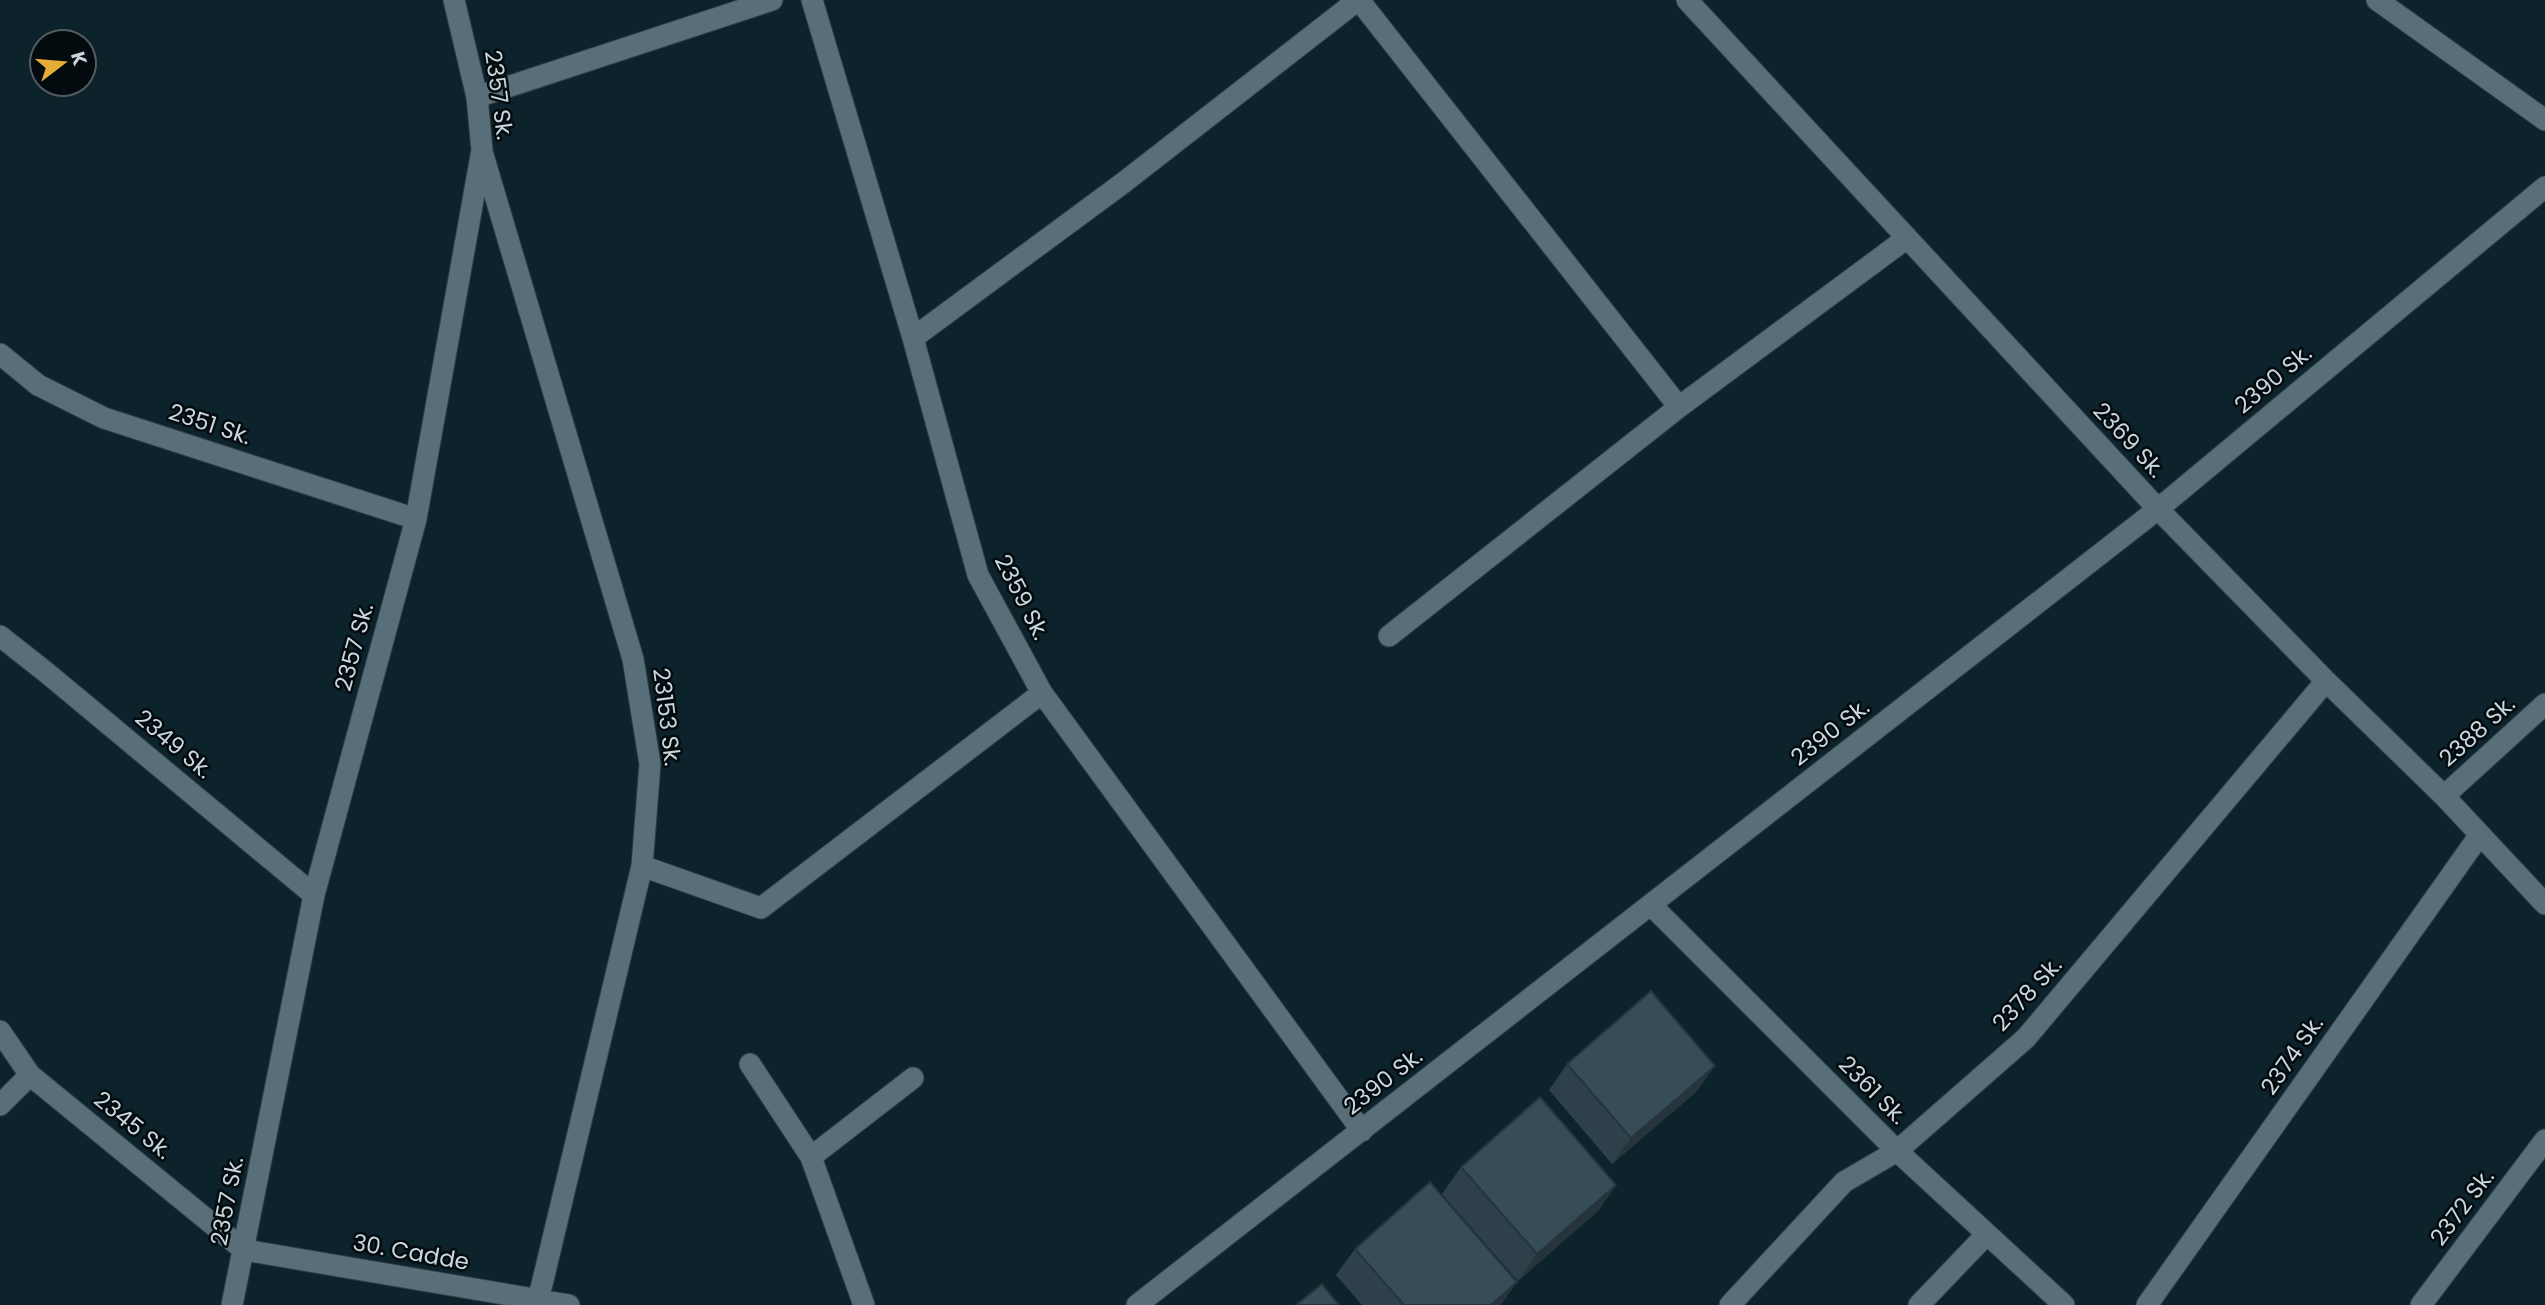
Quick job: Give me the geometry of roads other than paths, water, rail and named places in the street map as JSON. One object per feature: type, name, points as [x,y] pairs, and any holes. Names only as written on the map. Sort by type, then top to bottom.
[{"type":"street","name":"2357 Sk.","points":[[232,1305],[314,895],[416,519],[482,150],[478,97],[454,0]]},
{"type":"street","points":[[478,97],[772,0]]},
{"type":"street","name":"2359 Sk.","points":[[812,0],[913,338],[978,575],[1042,693],[1362,1130]]},
{"type":"street","points":[[913,338],[1123,183],[1359,0],[1679,407]]},
{"type":"street","name":"2369 Sk.","points":[[1687,0],[2158,509],[2326,681],[2444,796],[2545,904]]},
{"type":"street","points":[[2377,0],[2545,120]]},
{"type":"street","name":"23153 Sk.","points":[[482,150],[633,659],[650,764],[642,866],[538,1301]]},
{"type":"street","name":"2390 Sk.","points":[[1137,1305],[2158,509],[2545,187]]},
{"type":"street","points":[[1388,636],[1679,407],[1907,238]]},
{"type":"street","name":"2351 Sk.","points":[[0,354],[38,385],[104,418],[416,519]]},
{"type":"street","name":"2349 Sk.","points":[[0,636],[58,681],[314,895]]},
{"type":"street","name":"2378 Sk.","points":[[1730,1305],[1844,1182],[1896,1151],[2026,1038],[2326,681]]},
{"type":"street","points":[[642,866],[761,908],[1042,693]]},
{"type":"street","name":"2388 Sk.","points":[[2444,796],[2545,704]]},
{"type":"street","name":"2374 Sk.","points":[[2147,1305],[2479,836]]},
{"type":"street","name":"2361 Sk.","points":[[1651,905],[1896,1151],[2064,1305]]},
{"type":"street","name":"2345 Sk.","points":[[0,1031],[30,1076],[244,1250]]},
{"type":"street","points":[[750,1064],[811,1157],[864,1305]]},
{"type":"street","points":[[0,1105],[30,1076]]},
{"type":"street","points":[[811,1157],[914,1078]]},
{"type":"street","name":"2372 Sk.","points":[[2421,1305],[2545,1140]]},
{"type":"street","points":[[1919,1305],[1986,1235]]},
{"type":"street","name":"30. Cadde","points":[[244,1250],[569,1305]]}]
